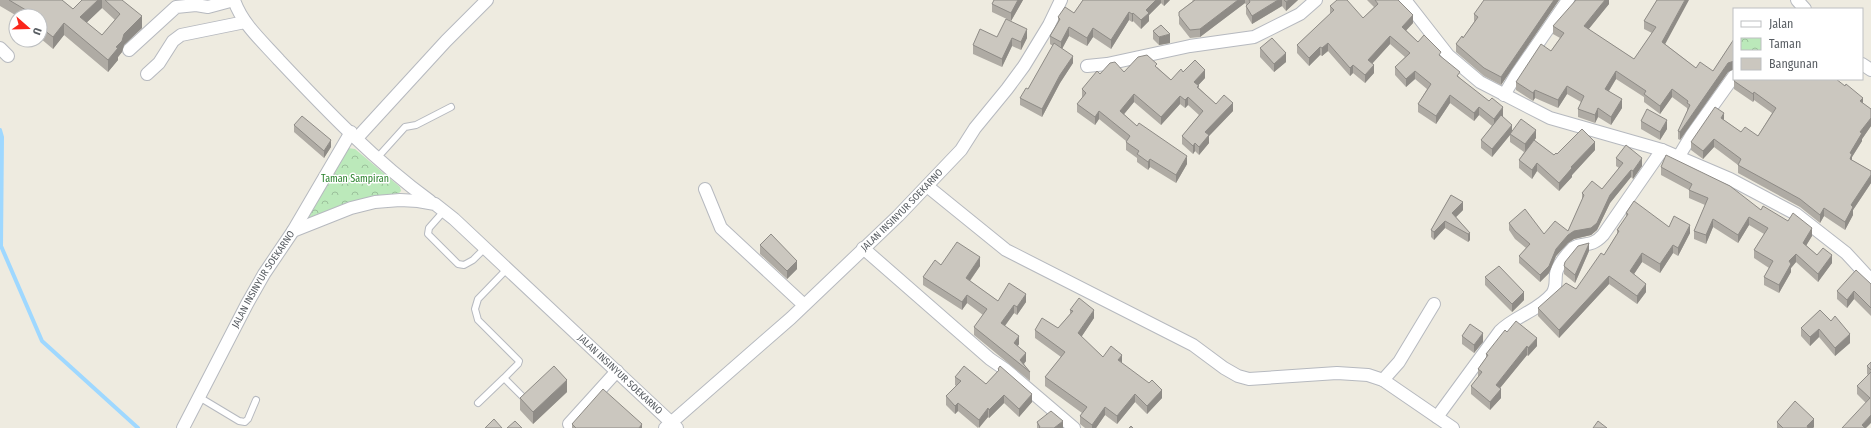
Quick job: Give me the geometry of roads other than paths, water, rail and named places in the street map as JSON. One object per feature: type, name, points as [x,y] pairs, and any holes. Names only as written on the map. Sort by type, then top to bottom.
[{"type":"street","points":[[129,50],[176,7],[196,4],[208,7],[234,0],[245,22],[292,73],[377,158],[440,208]]},
{"type":"street","points":[[293,231],[354,135],[487,0]]},
{"type":"street","name":"JALAN INSINYUR SOEKARNO","points":[[183,428],[250,298],[293,231],[333,214],[375,202],[400,200],[418,201],[440,208],[617,371],[671,426],[804,305],[927,186],[961,150],[1007,89],[1049,25],[1060,0]]},
{"type":"street","points":[[1087,66],[1107,64],[1254,36],[1300,14],[1316,0]]},
{"type":"street","points":[[1404,0],[1448,55],[1480,82],[1550,118],[1662,150],[1730,179],[1796,214],[1846,253],[1871,280]]},
{"type":"street","points":[[1504,95],[1516,75],[1568,0]]},
{"type":"street","points":[[1797,0],[1804,8]]},
{"type":"street","points":[[147,74],[158,63],[173,41],[181,35],[245,22]]},
{"type":"street","points":[[1679,156],[1691,136],[1733,77]]},
{"type":"street","points":[[1437,417],[1500,331],[1507,324],[1541,305],[1551,295],[1556,285],[1557,271],[1571,251],[1577,246],[1595,243],[1603,236],[1662,150]]},
{"type":"street","points":[[927,186],[1006,250],[1193,345],[1238,376],[1249,379],[1337,373],[1368,375],[1383,380],[1453,428]]},
{"type":"street","points":[[705,189],[721,228],[804,305]]},
{"type":"street","points":[[863,248],[990,358],[1074,428]]},
{"type":"street","points":[[1383,380],[1399,362],[1434,304]]},
{"type":"street","points":[[569,424],[617,371]]},
{"type":"lane","points":[[377,158],[405,127],[416,125],[451,107]]},
{"type":"lane","points":[[440,208],[429,228],[428,234],[458,264],[464,266],[473,260],[485,248]]},
{"type":"lane","points":[[478,403],[518,364],[519,361],[478,320],[475,310],[478,299],[507,269]]},
{"type":"lane","points":[[504,378],[522,397]]},
{"type":"lane","points":[[199,397],[239,421],[245,422],[248,419],[256,400]]},
{"type":"waterway","points":[[0,130],[2,137],[1,246],[42,341],[138,428]]},
{"type":"park label","name":"Taman Sampiran","points":[[355,179]]}]
